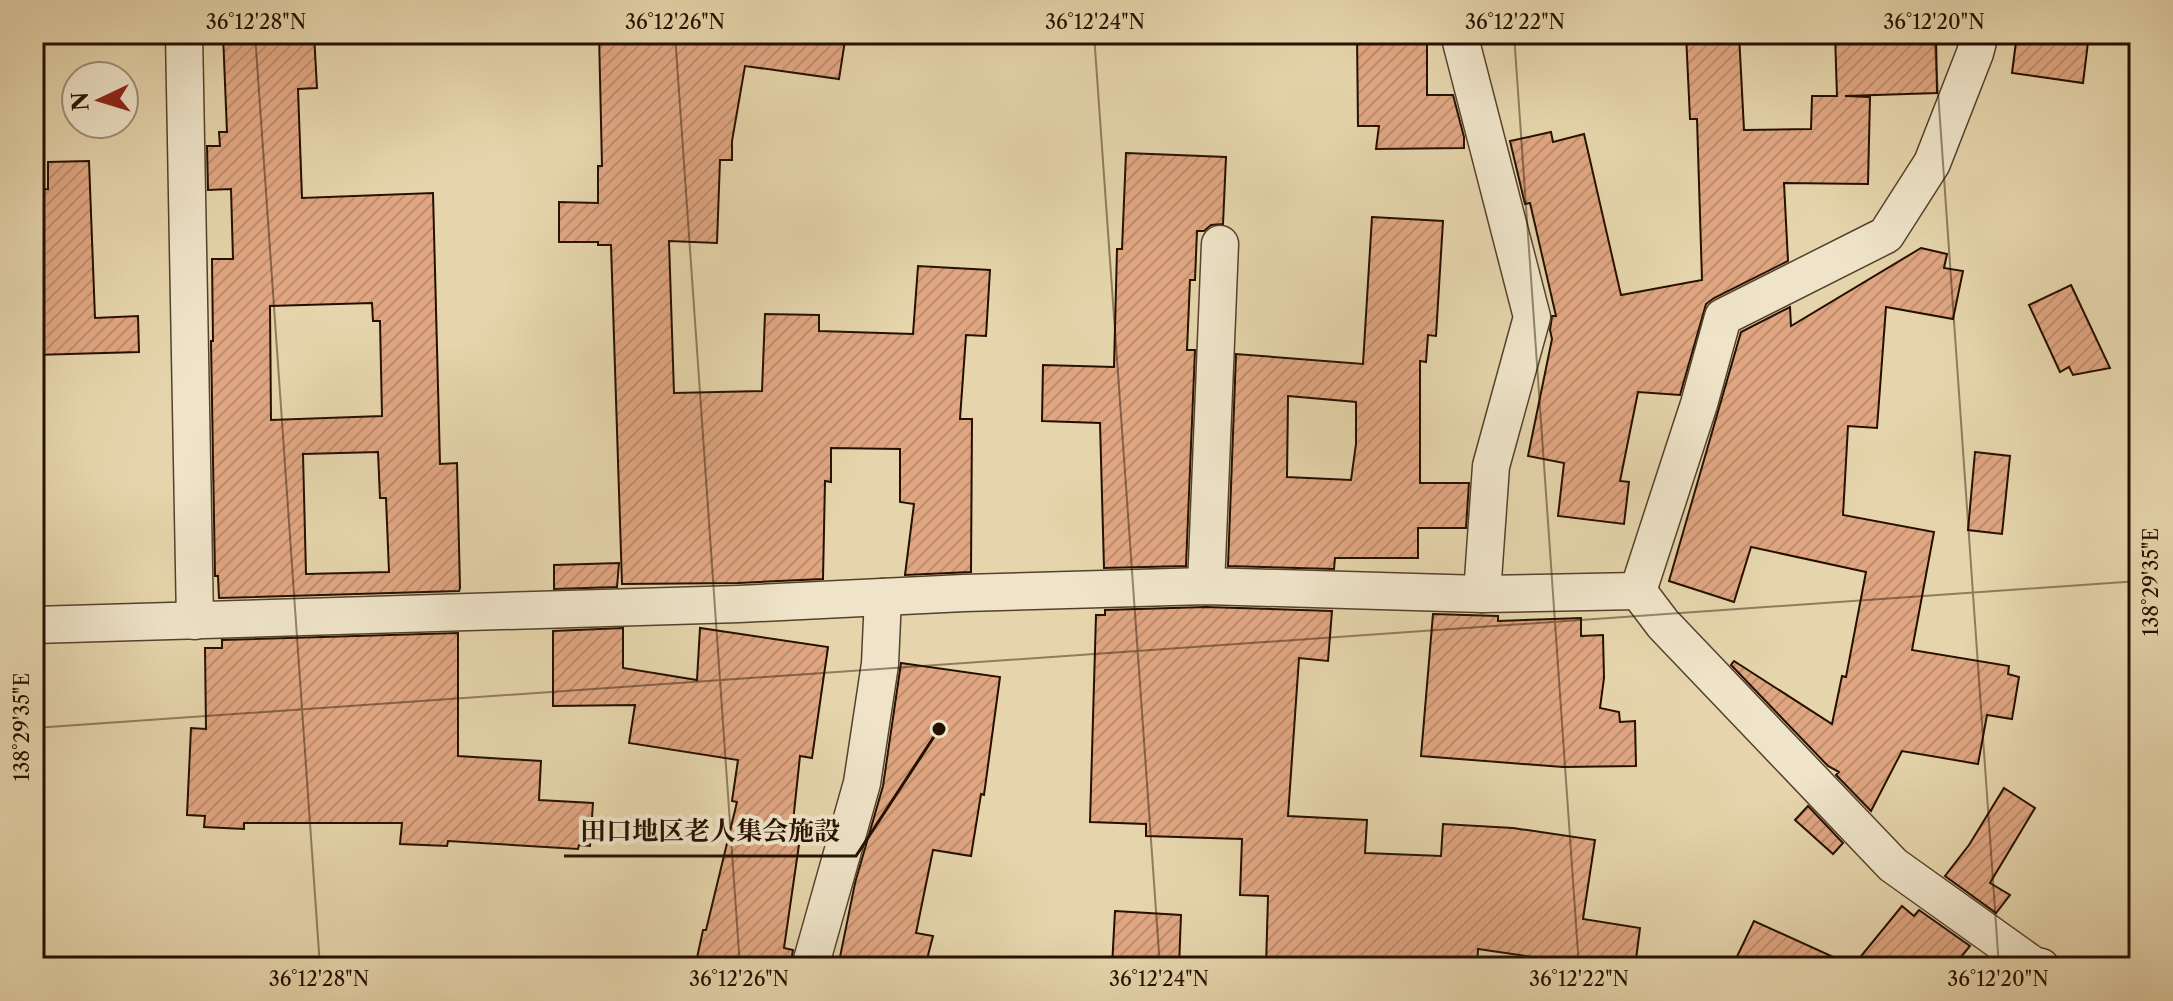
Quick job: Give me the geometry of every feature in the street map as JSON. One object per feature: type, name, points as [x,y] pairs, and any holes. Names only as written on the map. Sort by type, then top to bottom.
[{"type":"street","points":[[184,34],[195,621]]},
{"type":"street","points":[[1459,34],[1532,317],[1491,466],[1482,594]]},
{"type":"street","points":[[1638,591],[1699,404],[1723,317],[1886,235],[1932,163],[1980,34]]},
{"type":"street","points":[[1206,586],[1220,244]]},
{"type":"street","points":[[34,625],[1206,586],[1482,594],[1638,591]]},
{"type":"street","points":[[1638,591],[1663,624],[1893,865],[2033,965],[2041,967]]},
{"type":"street","points":[[810,967],[862,783],[880,664],[883,597]]},
{"type":"building","points":[[223,34],[314,34],[317,88],[298,89],[302,198],[433,193],[440,464],[457,463],[459,591],[219,598],[218,576],[215,576],[212,259],[233,259],[231,189],[208,190],[207,146],[220,146],[219,132],[227,132]],"holes":[[[372,303],[373,321],[380,321],[382,416],[271,420],[270,306]],[[378,452],[380,498],[386,498],[389,572],[306,574],[303,454]]]},
{"type":"building","points":[[599,34],[663,34],[663,39],[673,38],[674,34],[846,34],[839,79],[745,66],[732,141],[732,160],[720,160],[717,243],[669,241],[674,393],[762,391],[765,314],[819,315],[819,331],[913,334],[918,266],[990,270],[986,336],[966,335],[960,419],[972,419],[971,572],[905,575],[914,504],[900,502],[900,449],[831,448],[831,482],[825,481],[823,579],[622,584],[611,245],[559,242],[559,202],[598,203],[598,166],[602,166]]},
{"type":"building","points":[[1357,34],[1427,34],[1427,95],[1453,95],[1464,148],[1376,149],[1379,126],[1358,126]]},
{"type":"building","points":[[1686,34],[1739,34],[1744,130],[1811,129],[1812,96],[1837,96],[1835,34],[1936,34],[1937,93],[1845,96],[1870,97],[1868,184],[1784,183],[1788,261],[1706,304],[1680,395],[1638,392],[1620,481],[1629,482],[1624,524],[1558,516],[1564,463],[1528,456],[1552,339],[1552,316],[1556,316],[1530,203],[1525,204],[1510,141],[1551,132],[1553,142],[1584,134],[1621,295],[1702,280],[1697,119],[1690,119]]},
{"type":"building","points":[[2017,34],[2088,42],[2083,83],[2012,73]]},
{"type":"building","points":[[1126,153],[1226,157],[1223,224],[1197,231],[1195,280],[1190,280],[1187,350],[1195,350],[1186,566],[1104,568],[1100,423],[1042,421],[1043,365],[1114,367],[1117,249],[1122,249]]},
{"type":"building","points":[[89,161],[95,318],[138,316],[139,352],[34,355],[34,190],[48,189],[48,162]]},
{"type":"building","points":[[1372,217],[1443,221],[1436,336],[1428,335],[1426,362],[1420,361],[1420,483],[1469,483],[1466,528],[1418,528],[1418,558],[1335,558],[1334,569],[1228,566],[1236,354],[1363,364]],"holes":[[[1288,396],[1356,402],[1356,444],[1351,480],[1287,477]]]},
{"type":"building","points":[[1921,248],[1947,254],[1944,268],[1963,271],[1953,319],[1886,307],[1877,428],[1848,426],[1843,515],[1934,532],[1912,650],[2009,666],[2008,674],[2019,677],[2012,719],[1987,715],[1978,764],[1902,751],[1871,811],[1836,775],[1839,772],[1828,766],[1731,665],[1734,661],[1832,724],[1842,676],[1846,677],[1866,572],[1751,547],[1734,602],[1669,581],[1741,332],[1790,307],[1791,326]]},
{"type":"building","points":[[2071,285],[2110,368],[2073,375],[2069,367],[2060,372],[2029,305]]},
{"type":"building","points":[[1975,452],[2010,456],[2002,534],[1968,530]]},
{"type":"building","points":[[619,563],[617,587],[554,589],[554,565]]},
{"type":"building","points":[[1206,607],[1332,611],[1328,661],[1299,658],[1288,816],[1367,820],[1365,853],[1441,856],[1443,824],[1513,828],[1595,840],[1583,919],[1640,928],[1635,967],[1587,960],[1586,965],[1478,949],[1477,967],[1266,967],[1268,896],[1240,895],[1242,839],[1146,836],[1146,824],[1090,822],[1096,615],[1105,615],[1105,610]]},
{"type":"building","points":[[1433,614],[1498,616],[1498,621],[1581,618],[1581,636],[1603,635],[1604,678],[1600,708],[1619,712],[1620,722],[1635,721],[1636,766],[1563,767],[1421,756]]},
{"type":"building","points":[[623,628],[623,668],[697,680],[700,628],[828,647],[812,758],[800,756],[793,822],[802,824],[784,948],[793,950],[790,967],[695,967],[737,802],[732,801],[738,760],[629,743],[635,705],[553,706],[553,631]]},
{"type":"building","points":[[458,633],[458,756],[541,761],[539,800],[593,803],[590,846],[579,845],[578,849],[448,841],[447,846],[400,844],[402,823],[244,823],[244,829],[204,827],[205,816],[187,815],[191,728],[206,729],[205,648],[222,648],[222,640]]},
{"type":"building","points":[[901,663],[1000,677],[984,795],[981,794],[971,856],[933,850],[916,933],[933,936],[925,967],[838,967],[855,883],[883,786]]},
{"type":"building","points":[[2004,788],[2035,808],[1990,883],[2010,895],[1996,913],[1945,876],[1969,845]]},
{"type":"building","points":[[1808,806],[1843,843],[1833,854],[1795,820]]},
{"type":"building","points":[[1902,906],[1914,916],[1919,910],[1970,946],[1953,967],[1732,967],[1754,921],[1853,966]]},
{"type":"building","points":[[1115,911],[1181,915],[1179,967],[1112,967]]},
{"type":"place","name":"田口地区老人集会施設","points":[[939,729]]}]
